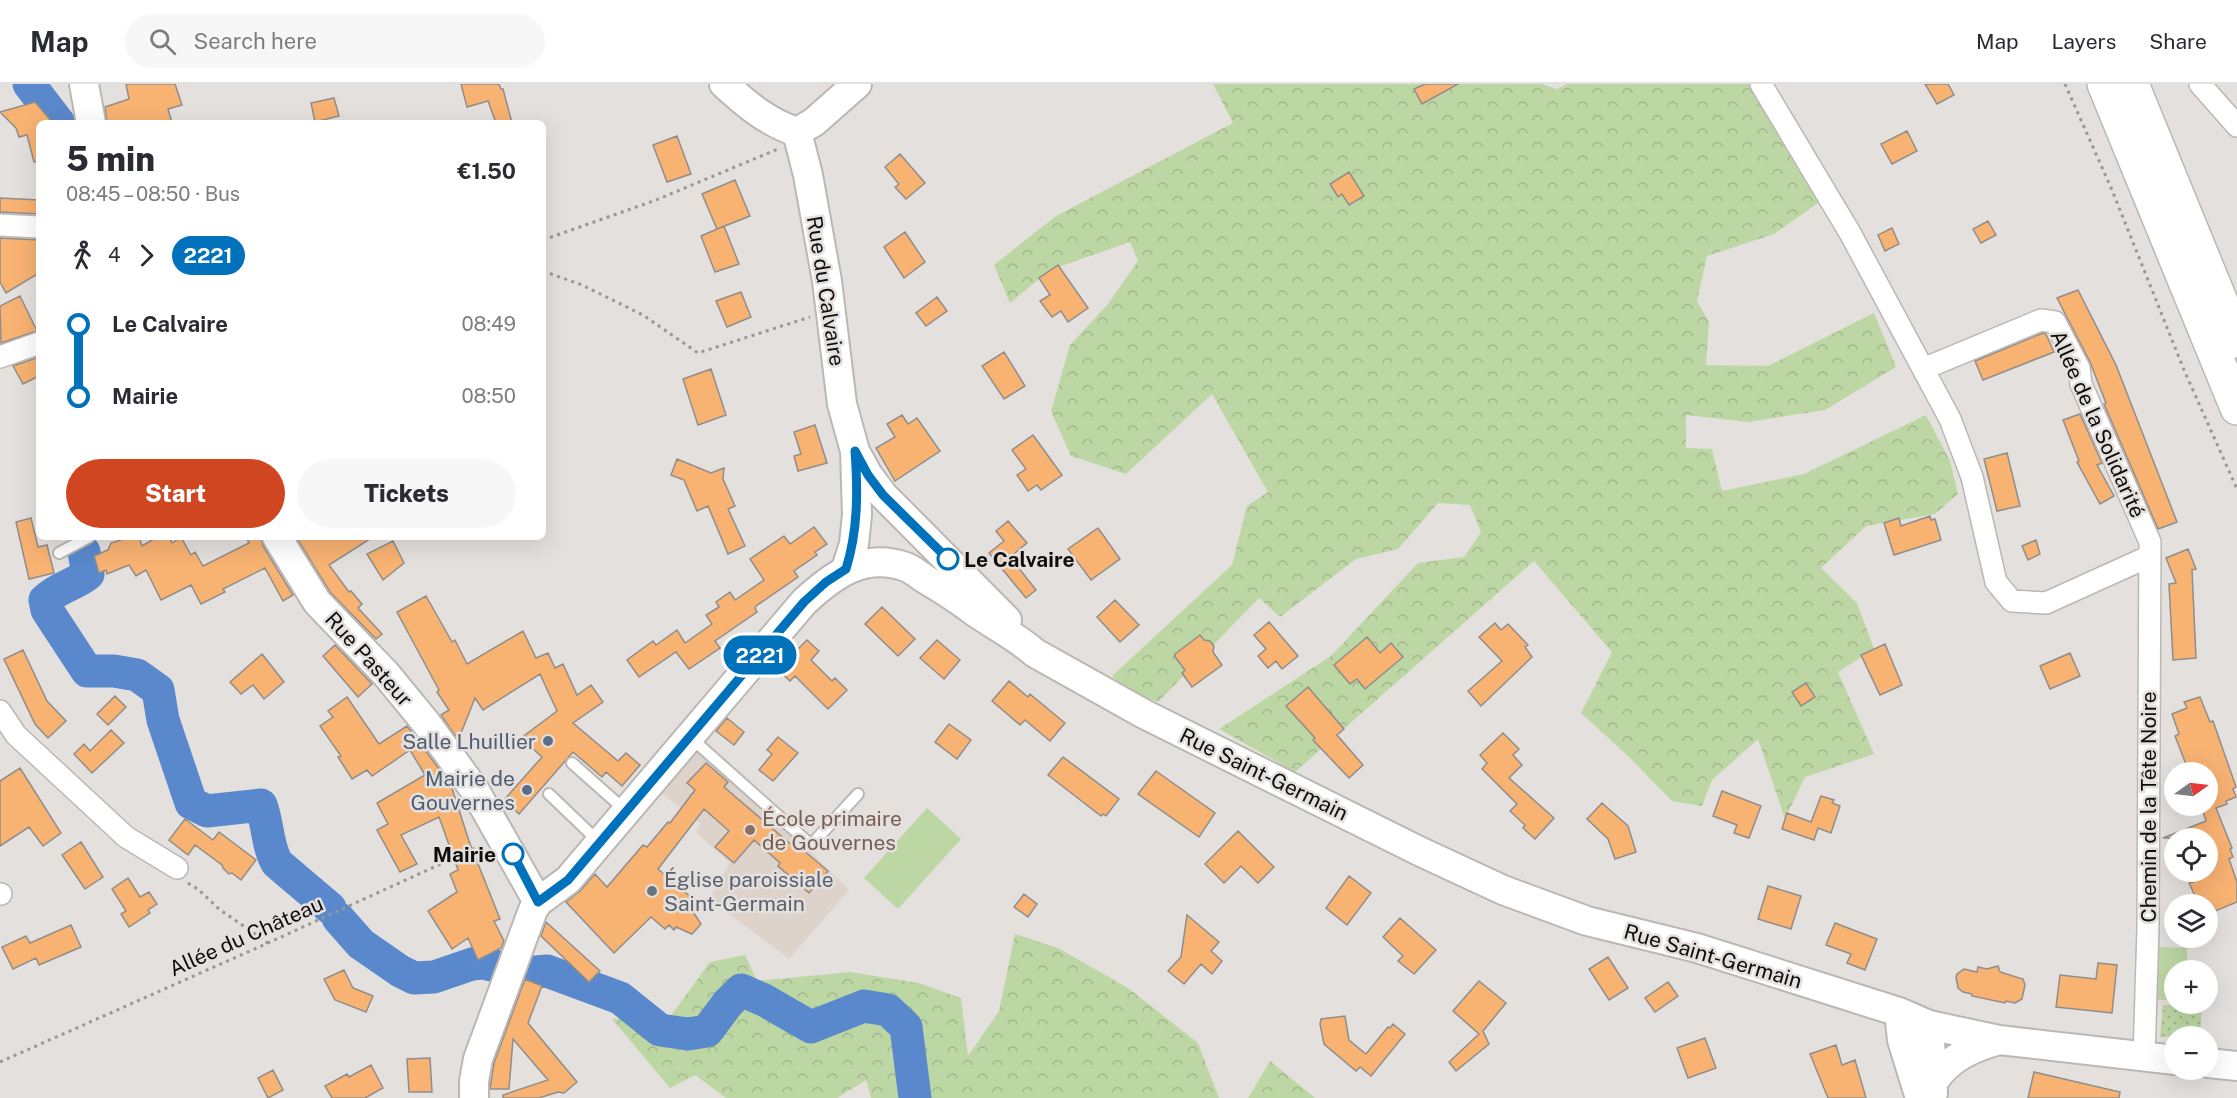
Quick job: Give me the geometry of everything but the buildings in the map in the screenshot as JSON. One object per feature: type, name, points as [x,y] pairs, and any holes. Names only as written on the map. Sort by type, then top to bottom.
[{"type":"highway","points":[[2104,84],[2237,408]]},
{"type":"highway","points":[[2132,84],[2237,341]]},
{"type":"street","points":[[84,84],[90,120]]},
{"type":"street","points":[[724,84],[750,109],[798,136],[857,84]]},
{"type":"street","points":[[1761,84],[1850,233],[1950,419],[1972,477],[1996,582],[2012,602],[2046,603],[2150,556]]},
{"type":"street","points":[[2200,84],[2237,126]]},
{"type":"street","name":"Rue du Calvaire","points":[[798,136],[808,175],[831,310],[842,404],[855,451],[857,515],[854,544],[846,569]]},
{"type":"street","points":[[0,225],[36,227]]},
{"type":"street","name":"Allée de la Solidarité","points":[[1923,369],[2041,320],[2055,322],[2079,368],[2081,384],[2127,494],[2135,505],[2150,542],[2150,556]]},
{"type":"street","points":[[0,357],[36,344]]},
{"type":"street","name":"Rue du Calvaire","points":[[855,451],[868,475],[883,495],[992,603],[1022,642]]},
{"type":"street","name":"Rue Pasteur","points":[[278,540],[317,602],[386,674],[427,724],[474,789],[538,902]]},
{"type":"street","name":"Chemin de la Tête Noire","points":[[2144,1058],[2148,928],[2150,556]]},
{"type":"street","name":"Rue Saint-Germain","points":[[538,902],[568,880],[804,602],[826,582],[846,569],[876,562],[906,567],[1022,642],[1035,653],[1144,714],[1419,851],[1503,890],[1587,921],[1697,948],[1899,1012],[1929,1025],[1999,1040],[2164,1059]]},
{"type":"street","points":[[0,711],[16,735],[126,837],[177,868]]},
{"type":"street","points":[[474,1098],[478,1059],[538,902]]},
{"type":"street","points":[[1899,1012],[1902,1040],[1929,1092]]},
{"type":"street","points":[[1929,1025],[1929,1092]]},
{"type":"street","points":[[1929,1092],[1941,1070],[1957,1057],[1975,1047],[1999,1040]]},
{"type":"street","points":[[2218,1064],[2237,1066]]},
{"type":"lane","points":[[59,553],[83,540]]},
{"type":"lane","points":[[690,737],[812,845],[858,794]]},
{"type":"lane","points":[[572,763],[627,812]]},
{"type":"lane","points":[[549,794],[600,843]]},
{"type":"path","points":[[2065,84],[2112,190],[2184,370],[2237,489]]},
{"type":"path","points":[[546,239],[656,200],[798,136]]},
{"type":"path","points":[[546,272],[582,285],[643,315],[698,353],[831,310]]},
{"type":"path","name":"Allée du Château","points":[[0,1062],[268,943],[502,835]]},
{"type":"shaded area","points":[[698,750],[804,845],[849,890],[789,959],[709,899],[730,863],[696,832],[701,824],[661,793]]},
{"type":"green space","points":[[1213,84],[1542,84],[1557,89],[1567,84],[1749,84],[1788,140],[1821,201],[1774,234],[1707,256],[1697,301],[1709,322],[1706,365],[1768,366],[1874,313],[1896,367],[1825,410],[1748,422],[1686,415],[1686,448],[1712,449],[1722,491],[1804,474],[1926,415],[1950,461],[1958,494],[1935,514],[1866,526],[1821,568],[1857,603],[1874,649],[1838,672],[1874,754],[1805,777],[1785,819],[1758,739],[1712,780],[1702,806],[1672,801],[1581,713],[1612,652],[1534,561],[1295,772],[1219,729],[1331,656],[1418,563],[1464,557],[1481,532],[1470,505],[1438,503],[1398,549],[1356,559],[1280,617],[1259,598],[1158,702],[1128,690],[1112,676],[1232,565],[1247,506],[1268,492],[1212,394],[1126,474],[1071,456],[1051,411],[1070,345],[1108,304],[1138,261],[1130,242],[1050,270],[1010,303],[994,265],[1056,216],[1233,123]]},
{"type":"green space","points":[[927,808],[961,839],[898,909],[864,878]]},
{"type":"green space","points":[[1015,934],[1058,948],[1128,988],[1198,1043],[1219,1098],[871,1098],[866,1080],[837,1098],[726,1098],[695,1075],[670,1088],[612,1019],[670,1017],[710,962],[745,955],[757,981],[850,972],[919,983],[961,998],[968,1056],[999,1011]]},
{"type":"green space","points":[[2158,947],[2187,948],[2187,960],[2164,960],[2164,1000],[2157,1000]]},
{"type":"green space","points":[[2163,1005],[2164,1014],[2202,1014],[2201,1026],[2164,1026],[2164,1037],[2160,1037]]},
{"type":"green space","points":[[1270,1061],[1315,1098],[1248,1098]]},
{"type":"waterway","points":[[29,84],[57,120]]},
{"type":"waterway","points":[[84,552],[88,574],[45,600],[47,610],[87,671],[114,671],[137,675],[158,690],[163,720],[191,803],[207,811],[261,805],[271,849],[277,863],[330,908]]},
{"type":"waterway","points":[[338,918],[361,944],[414,978],[434,977],[472,964],[483,963],[524,973],[547,971],[620,998],[660,1030],[688,1034],[707,1031],[741,990],[764,1000],[811,1027],[864,1006],[888,1010],[906,1027],[915,1098]]},
{"type":"bus line","name":"2221","points":[[513,854],[538,902],[568,880],[804,602],[826,582],[846,569],[854,544],[857,515],[855,451],[868,475],[883,495],[948,559]]},
{"type":"place","name":"Le Calvaire","points":[[948,559]]},
{"type":"place","name":"Salle Lhuillier","points":[[548,741]]},
{"type":"place","name":"Mairie de Gouvernes","points":[[527,790]]},
{"type":"place","name":"École primaire de Gouvernes","points":[[750,830]]},
{"type":"place","name":"Mairie","points":[[513,854]]},
{"type":"place","name":"Église paroissiale Saint-Germain","points":[[652,891]]}]
